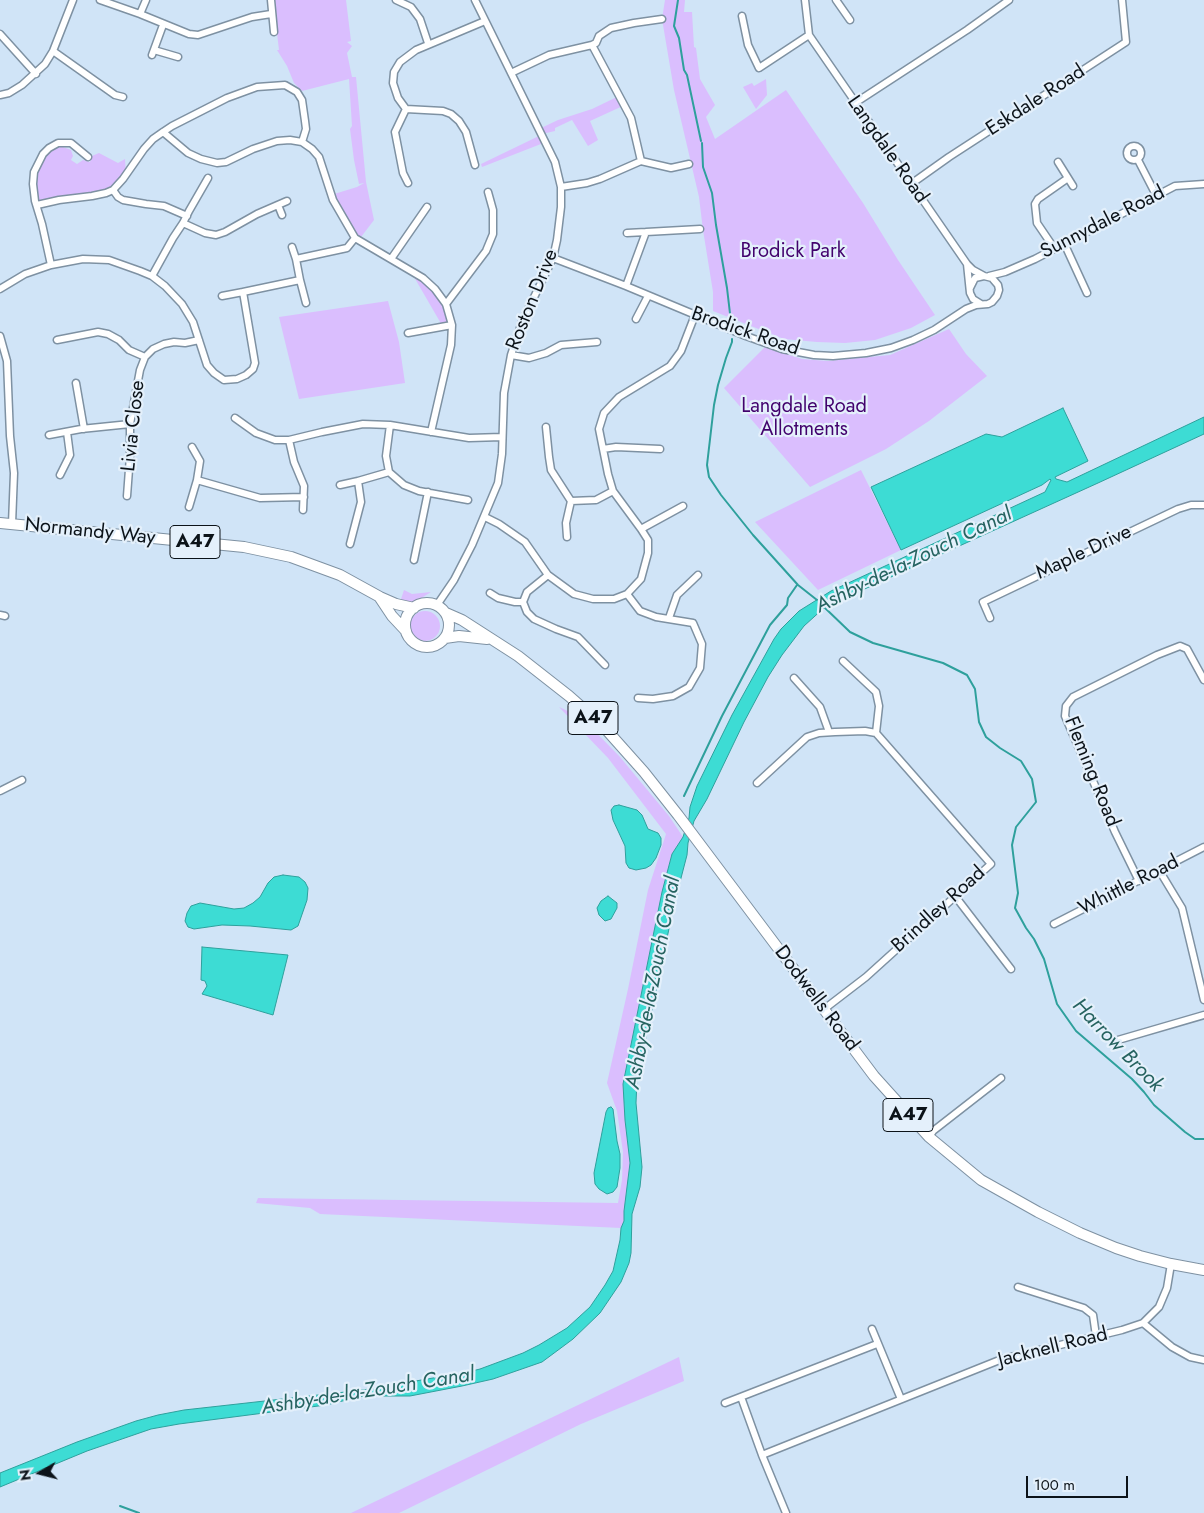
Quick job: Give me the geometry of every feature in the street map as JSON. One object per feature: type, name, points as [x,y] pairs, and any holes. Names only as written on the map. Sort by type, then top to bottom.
[{"type":"main road","name":"Normandy Way","points":[[0,523],[244,547],[291,557],[340,575],[396,604],[414,608]]},
{"type":"main road","name":"Normandy Way","points":[[380,597],[392,616],[406,631]]},
{"type":"main road","points":[[425,603],[437,605],[446,613],[449,626],[445,638],[440,643],[427,647],[414,642],[406,631],[406,618],[414,608],[425,603]]},
{"type":"main road","name":"Dodwells Road","points":[[446,613],[462,620],[518,656],[569,696],[603,726],[644,772],[678,815],[874,1076],[929,1137],[981,1180],[1080,1233],[1116,1248],[1171,1264],[1204,1270]]},
{"type":"main road","name":"Dodwells Road","points":[[445,638],[459,636],[491,639]]},
{"type":"street","points":[[0,95],[9,93],[22,85],[45,64],[53,51],[73,0]]},
{"type":"street","points":[[100,0],[188,34],[198,35],[252,17],[271,14]]},
{"type":"street","points":[[140,14],[146,0]]},
{"type":"street","points":[[270,0],[274,32]]},
{"type":"street","points":[[396,0],[411,7],[416,13],[428,43]]},
{"type":"street","name":"Roston Drive","points":[[437,605],[454,580],[472,545],[485,518],[498,483],[502,454],[504,393],[511,355],[522,322],[553,258],[561,207],[561,187],[555,162],[475,0]]},
{"type":"street","points":[[742,16],[748,45],[759,68],[809,35],[805,0]]},
{"type":"street","points":[[836,0],[850,20]]},
{"type":"street","points":[[855,103],[967,30],[1009,0]]},
{"type":"street","name":"Eskdale Road","points":[[911,184],[1126,42],[1122,0]]},
{"type":"street","points":[[512,74],[549,55],[592,45],[596,43],[599,36],[611,28],[662,19]]},
{"type":"street","points":[[475,165],[466,132],[459,121],[451,114],[443,111],[406,108],[398,98],[393,84],[394,72],[400,62],[416,50],[428,43],[442,40],[485,20]]},
{"type":"street","points":[[164,25],[153,52],[178,57]]},
{"type":"street","points":[[0,34],[36,74]]},
{"type":"street","name":"Langdale Road","points":[[809,35],[967,264],[973,270],[986,276]]},
{"type":"street","points":[[592,45],[631,118],[641,161]]},
{"type":"street","points":[[53,51],[115,95],[124,98]]},
{"type":"street","points":[[37,205],[98,195],[113,190],[124,179],[148,144],[163,132],[227,98],[257,88],[286,85],[297,92],[302,100],[306,129],[302,142]]},
{"type":"street","points":[[406,108],[395,132],[403,172],[408,183]]},
{"type":"street","points":[[163,132],[188,153],[217,163],[226,162],[254,149],[290,140],[302,142],[312,149],[319,157],[333,200],[355,238],[423,278],[435,289],[446,304],[452,325],[451,345],[431,432]]},
{"type":"street","points":[[51,265],[33,184],[37,163],[43,154],[55,144],[71,143],[88,157]]},
{"type":"street","points":[[1138,160],[1156,195]]},
{"type":"street","points":[[561,187],[600,179],[641,161],[671,168],[689,164]]},
{"type":"street","points":[[1058,162],[1073,186]]},
{"type":"street","points":[[152,276],[208,178]]},
{"type":"street","points":[[1054,248],[1037,223],[1036,204],[1038,199],[1068,178]]},
{"type":"street","name":"Sunnydale Road","points":[[986,276],[1005,272],[1035,259],[1175,186],[1204,184]]},
{"type":"street","points":[[113,190],[123,200],[164,206],[187,216]]},
{"type":"street","points":[[446,304],[486,251],[493,234],[493,210],[488,192]]},
{"type":"street","points":[[184,223],[216,236],[286,201]]},
{"type":"street","points":[[278,205],[282,215]]},
{"type":"street","points":[[391,259],[427,207]]},
{"type":"street","points":[[627,233],[700,229]]},
{"type":"street","points":[[626,286],[646,232]]},
{"type":"street","points":[[296,259],[346,248],[355,238]]},
{"type":"street","points":[[1064,243],[1088,293]]},
{"type":"street","points":[[292,247],[306,304]]},
{"type":"street","name":"Brodick Road","points":[[553,258],[746,336],[782,349],[814,355],[834,356],[891,348],[934,330],[966,309],[976,305],[983,305]]},
{"type":"street","points":[[0,289],[25,274],[51,265],[83,259],[109,260],[152,276],[165,286],[182,304],[193,322],[207,365],[224,380],[236,379],[246,375],[253,369],[255,363],[242,292]]},
{"type":"street","name":"Langdale Road","points":[[967,264],[970,288]]},
{"type":"street","name":"Sunnydale Road","points":[[996,282],[1005,272]]},
{"type":"street","points":[[986,276],[996,282],[998,296],[992,302],[983,305],[978,304],[973,299],[970,288],[975,278],[986,276]]},
{"type":"street","points":[[222,296],[300,280]]},
{"type":"street","points":[[636,320],[648,296]]},
{"type":"street","name":"Brodick Road","points":[[966,309],[973,299]]},
{"type":"street","points":[[485,518],[499,524],[525,542],[548,575],[574,594],[593,599],[614,599],[627,594],[641,579],[648,553],[648,540],[613,491],[599,429],[604,413],[618,397],[670,366],[681,351],[695,315]]},
{"type":"street","points":[[408,333],[452,325]]},
{"type":"street","points":[[57,340],[98,332],[108,334],[119,340],[129,350],[145,357],[153,349],[164,344],[199,340]]},
{"type":"street","points":[[0,336],[7,361],[10,436],[14,473],[12,524]]},
{"type":"street","points":[[511,355],[529,358],[546,353],[561,345],[597,342]]},
{"type":"street","name":"Livia Close","points":[[127,496],[130,424],[140,370],[145,357]]},
{"type":"street","points":[[76,383],[84,429]]},
{"type":"street","points":[[1,404],[9,403]]},
{"type":"street","points":[[235,418],[256,433],[275,440],[289,440],[363,424],[390,425],[469,438],[502,438]]},
{"type":"street","points":[[49,435],[130,424]]},
{"type":"street","points":[[390,425],[386,456],[390,472],[404,485],[419,491],[468,500]]},
{"type":"street","points":[[546,427],[551,470],[571,502],[566,523],[567,537]]},
{"type":"street","points":[[60,475],[70,455],[67,432]]},
{"type":"street","points":[[289,440],[294,462],[304,486],[303,510]]},
{"type":"street","points":[[189,507],[197,480],[200,461],[192,447]]},
{"type":"street","points":[[602,449],[616,447],[660,449]]},
{"type":"street","points":[[340,486],[390,472]]},
{"type":"street","points":[[197,480],[260,498],[304,497]]},
{"type":"street","points":[[350,544],[361,502],[358,481]]},
{"type":"street","points":[[571,502],[596,500],[613,491]]},
{"type":"street","points":[[414,560],[428,492]]},
{"type":"street","name":"Maple Drive","points":[[990,618],[983,602],[1178,509],[1190,505],[1204,505]]},
{"type":"street","points":[[641,528],[682,506]]},
{"type":"street","points":[[548,575],[527,592],[523,602],[527,612],[534,618],[556,629],[578,636],[605,665]]},
{"type":"street","points":[[669,618],[677,596],[698,575]]},
{"type":"street","points":[[490,593],[498,598],[523,602]]},
{"type":"street","points":[[627,594],[640,611],[656,617],[693,623],[702,644],[700,668],[689,686],[673,696],[654,699],[638,698]]},
{"type":"street","name":"Fleming Road","points":[[1139,881],[1115,832],[1068,722],[1065,709],[1073,697],[1157,655],[1180,646],[1187,649],[1204,680]]},
{"type":"street","points":[[757,783],[808,737],[829,732],[865,731],[876,733],[879,706],[876,692],[844,661]]},
{"type":"street","points":[[794,678],[820,707],[829,732]]},
{"type":"street","name":"Brindley Road","points":[[823,1010],[866,977],[991,864],[876,733]]},
{"type":"street","points":[[0,791],[22,780]]},
{"type":"street","name":"Whittle Road","points":[[1054,924],[1204,847]]},
{"type":"street","points":[[1160,870],[1182,908],[1204,1000]]},
{"type":"street","points":[[955,896],[1011,969]]},
{"type":"street","points":[[1118,1040],[1204,1015]]},
{"type":"street","points":[[929,1137],[933,1131],[1001,1078]]},
{"type":"street","name":"Jacknell Road","points":[[762,1455],[1002,1359],[1122,1330],[1143,1322],[1159,1307],[1167,1288],[1171,1264]]},
{"type":"street","points":[[1018,1287],[1084,1308],[1093,1315],[1096,1336]]},
{"type":"street","points":[[1143,1322],[1172,1347],[1190,1357],[1204,1360]]},
{"type":"street","points":[[872,1329],[901,1399]]},
{"type":"street","points":[[725,1403],[877,1344]]},
{"type":"street","points":[[741,1397],[786,1513]]},
{"type":"green space","points":[[273,0],[346,0],[351,41],[347,42],[352,46],[347,53],[352,77],[356,77],[366,182],[374,220],[358,241],[331,195],[364,183],[359,184],[354,160],[350,129],[352,126],[349,79],[302,91],[294,83],[287,66],[277,50],[279,50]]},
{"type":"green space","name":"Brodick Park","points":[[665,0],[685,0],[684,12],[692,12],[694,47],[696,48],[700,79],[715,105],[706,117],[715,139],[786,90],[863,203],[935,315],[911,328],[875,340],[845,343],[784,339],[713,311],[713,292],[699,197],[674,90],[662,19]]},
{"type":"green space","points":[[766,79],[767,95],[756,109],[743,87],[752,83],[754,86]]},
{"type":"green space","points":[[619,96],[625,105],[590,121],[598,140],[588,146],[572,120],[555,128],[555,131],[542,134],[546,142],[482,167],[481,164],[541,135],[539,129],[558,120],[592,109]]},
{"type":"green space","points":[[55,144],[71,150],[73,156],[71,160],[77,164],[83,160],[90,162],[92,156],[99,153],[118,163],[125,159],[126,176],[113,190],[37,205],[34,172],[40,158]]},
{"type":"green space","points":[[410,270],[423,278],[444,305],[450,326],[443,327]]},
{"type":"green space","points":[[388,301],[399,342],[405,383],[299,399],[279,317]]},
{"type":"green space","name":"Langdale Road Allotments","points":[[949,329],[966,354],[987,376],[929,421],[886,449],[810,487],[724,388],[765,347],[802,359],[828,361],[890,355]]},
{"type":"green space","points":[[861,470],[901,550],[818,590],[755,522]]},
{"type":"green space","points":[[404,590],[412,594],[431,592],[409,604],[400,602]]},
{"type":"green space","points":[[425,611],[436,615],[440,626],[436,637],[425,641],[414,637],[410,626],[414,615]]},
{"type":"green space","points":[[559,707],[581,717],[620,757],[669,816],[683,837],[672,854],[662,892],[623,1084],[630,1163],[624,1221],[621,1228],[320,1214],[310,1208],[256,1203],[258,1198],[618,1203],[622,1180],[623,1152],[617,1111],[607,1083],[648,890],[666,834],[608,758]]},
{"type":"green space","points":[[679,1357],[684,1381],[581,1424],[399,1513],[351,1513]]},
{"type":"water","name":"Ashby-de-la-Zouch Canal","points":[[1063,408],[1088,461],[1055,477],[1067,482],[1204,417],[1204,434],[825,607],[804,626],[782,655],[744,722],[707,799],[694,821],[637,1080],[636,1103],[642,1167],[640,1187],[632,1214],[631,1253],[621,1282],[600,1313],[573,1339],[542,1362],[493,1379],[410,1396],[363,1396],[326,1405],[151,1429],[87,1451],[0,1487],[0,1473],[77,1442],[158,1415],[184,1410],[363,1390],[480,1369],[539,1345],[567,1328],[590,1307],[613,1271],[624,1221],[630,1163],[623,1084],[662,892],[672,854],[683,837],[697,786],[732,715],[774,639],[799,611],[831,591],[1045,492],[1051,480],[901,550],[871,487],[986,434],[1002,437]]},
{"type":"water","points":[[619,805],[637,810],[642,815],[648,829],[658,833],[661,838],[661,845],[656,858],[646,868],[636,870],[629,868],[626,863],[625,846],[613,820],[611,810],[614,806]]},
{"type":"water","points":[[283,875],[299,877],[308,888],[307,900],[298,926],[291,930],[222,925],[194,929],[188,927],[185,921],[191,906],[200,903],[234,909],[244,908],[260,897],[274,877]]},
{"type":"water","points":[[608,896],[617,903],[617,908],[611,919],[605,921],[599,915],[597,908],[601,901]]},
{"type":"water","points":[[202,947],[288,955],[273,1015],[202,994],[207,986],[205,981],[201,980]]},
{"type":"water","points":[[611,1107],[613,1109],[620,1154],[620,1168],[617,1187],[613,1192],[607,1194],[595,1184],[594,1173],[606,1112]]},
{"type":"waterway","points":[[678,0],[674,26],[679,38],[684,70],[687,75],[701,141]]},
{"type":"waterway","points":[[702,143],[703,167],[712,193],[731,322]]},
{"type":"waterway","name":"Ashby-de-la-Zouch Canal","points":[[732,339],[714,405],[707,465],[709,477],[753,535],[798,585],[817,600]]},
{"type":"waterway","points":[[684,796],[722,716],[770,625],[787,605],[788,598],[797,585]]},
{"type":"waterway","name":"Harrow Brook","points":[[824,607],[850,632],[873,643],[943,663],[967,675],[975,689],[979,722],[986,737],[1021,761],[1032,779],[1036,802],[1016,827],[1012,845],[1018,893],[1015,908],[1044,959],[1057,1004],[1076,1031],[1132,1079],[1154,1105],[1195,1139],[1204,1139]]},
{"type":"waterway","points":[[120,1506],[139,1513]]}]
